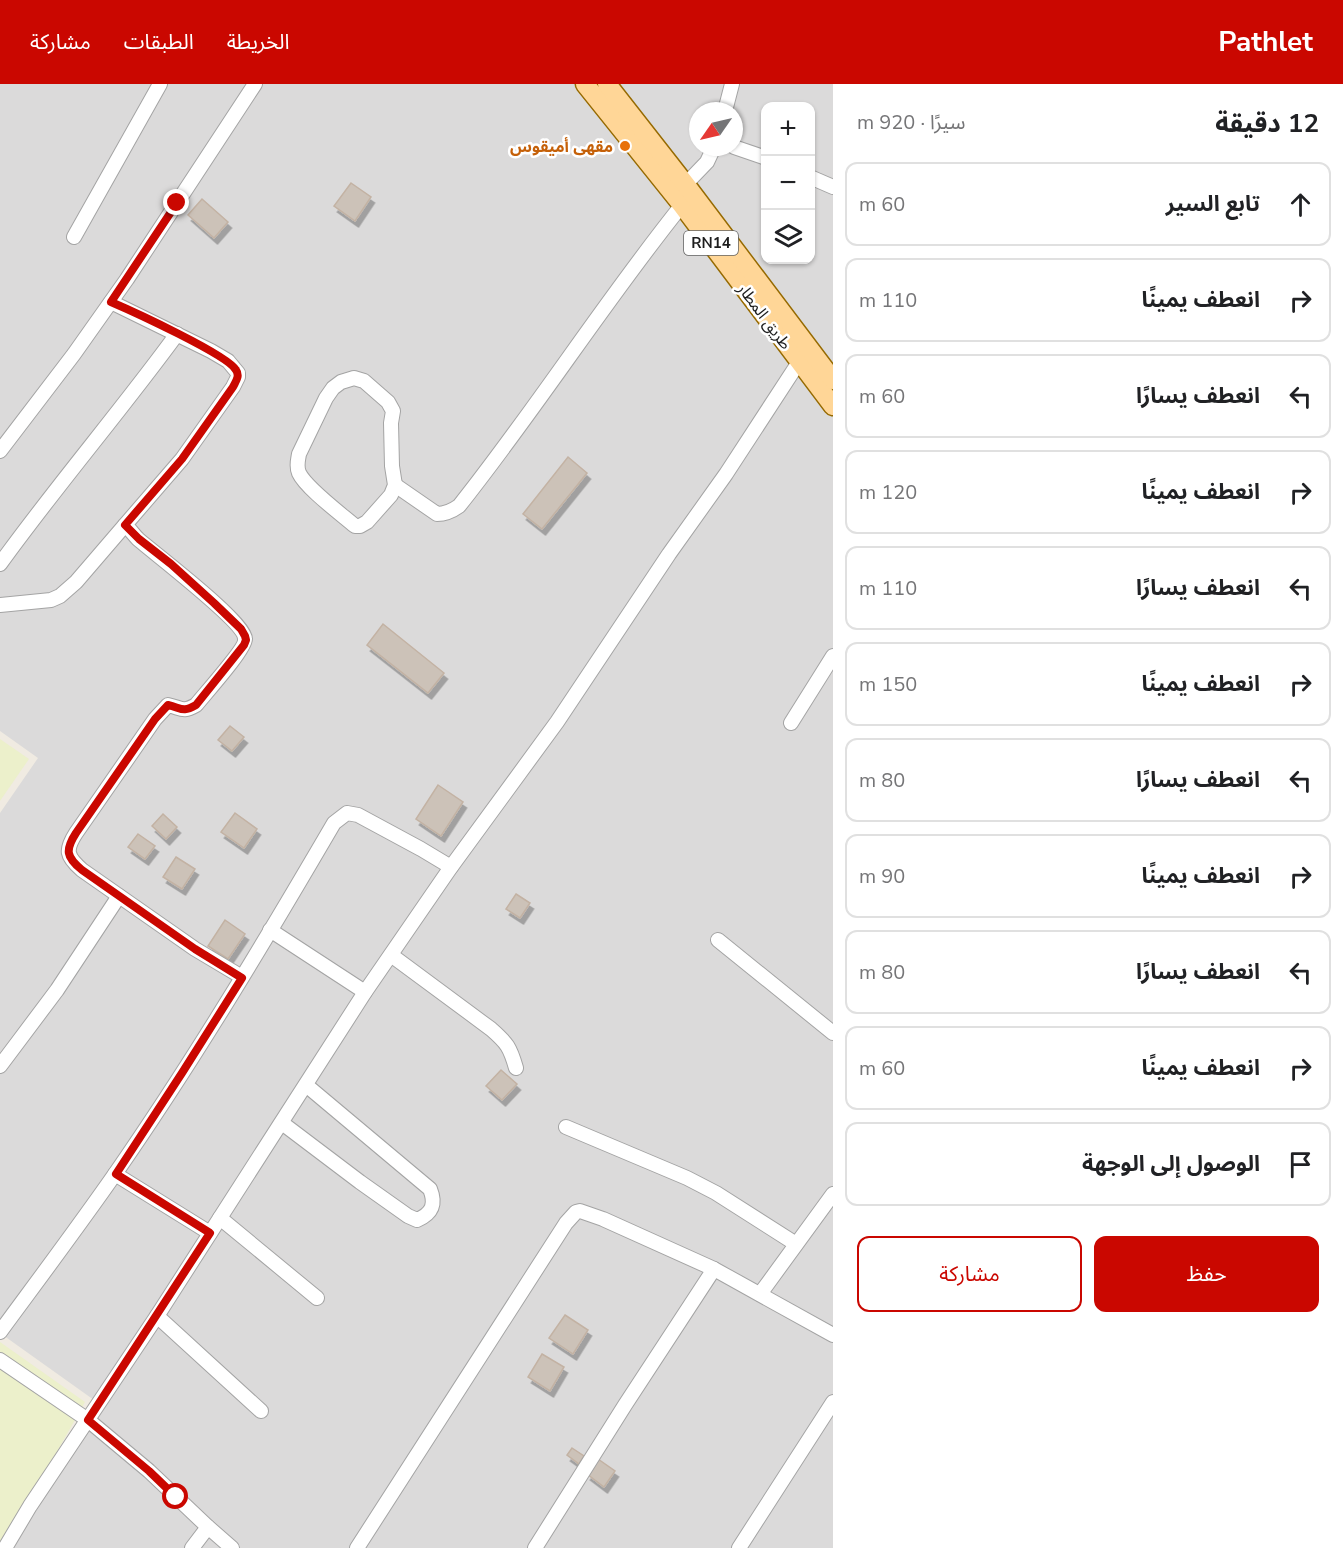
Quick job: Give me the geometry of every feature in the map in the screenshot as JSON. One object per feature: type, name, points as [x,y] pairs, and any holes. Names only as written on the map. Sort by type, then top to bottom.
[{"type":"main road","name":"طريق المطار","points":[[585,84],[681,195],[833,380]]},
{"type":"main road","name":"طريق المطار","points":[[616,88],[681,195],[799,362],[833,406]]},
{"type":"street","points":[[74,237],[160,84]]},
{"type":"street","points":[[0,451],[111,302],[255,84]]},
{"type":"street","points":[[727,102],[732,84]]},
{"type":"street","points":[[743,150],[761,157]]},
{"type":"street","points":[[395,485],[391,495],[367,522],[355,526],[304,482],[298,471],[299,454],[333,388],[341,382],[354,378],[364,381],[388,402],[393,411],[392,466],[395,485],[437,513],[444,514],[452,511],[459,506],[520,425],[650,245],[681,195],[710,156]]},
{"type":"street","points":[[815,179],[833,187]]},
{"type":"street","points":[[0,605],[51,600],[60,596],[76,582],[182,459],[238,377],[238,373],[228,362],[111,302]]},
{"type":"street","points":[[0,564],[177,334]]},
{"type":"street","points":[[5,1548],[30,1506],[282,1124],[365,992],[451,867],[557,722],[669,554],[726,474],[799,362]]},
{"type":"street","points":[[125,525],[214,603],[241,629],[246,640],[196,705],[188,710],[168,705],[162,711],[71,841],[68,849],[69,855],[74,863],[119,896],[195,949],[242,978]]},
{"type":"street","points":[[791,723],[833,656]]},
{"type":"street","points":[[0,1332],[116,1174],[242,978],[334,823],[347,813],[358,815],[451,867]]},
{"type":"street","points":[[0,1066],[57,990],[119,896]]},
{"type":"street","points":[[270,930],[365,992]]},
{"type":"street","points":[[718,940],[833,1033]]},
{"type":"street","points":[[391,955],[506,1042],[516,1068]]},
{"type":"street","points":[[282,1124],[408,1216],[417,1220],[425,1217],[433,1206],[434,1198],[430,1189],[306,1085]]},
{"type":"street","points":[[566,1126],[687,1178],[725,1199],[796,1245]]},
{"type":"street","points":[[116,1174],[210,1233]]},
{"type":"street","points":[[760,1294],[833,1194]]},
{"type":"street","points":[[357,1548],[566,1223],[576,1212],[580,1211],[603,1219],[714,1269],[833,1335]]},
{"type":"street","points":[[220,1218],[317,1298]]},
{"type":"street","points":[[535,1548],[714,1269]]},
{"type":"street","points":[[157,1316],[261,1411]]},
{"type":"street","points":[[0,1360],[88,1420],[149,1471],[232,1548]]},
{"type":"street","points":[[739,1548],[833,1402]]},
{"type":"street","points":[[192,1548],[208,1527]]},
{"type":"shaded area","points":[[0,84],[833,84],[833,1548],[11,1548],[94,1400],[0,1333],[0,813],[38,758],[0,731]]},
{"type":"green space","points":[[0,739],[29,759],[0,801]]},
{"type":"green space","points":[[0,1342],[85,1402],[3,1548],[0,1548]]},
{"type":"building","points":[[351,183],[371,197],[355,221],[334,206]]},
{"type":"building","points":[[202,199],[228,222],[214,238],[188,215]]},
{"type":"building","points":[[568,457],[587,473],[542,529],[523,514]]},
{"type":"building","points":[[383,624],[444,673],[428,693],[367,645]]},
{"type":"building","points":[[230,726],[244,737],[232,751],[218,740]]},
{"type":"building","points":[[438,785],[463,802],[441,836],[416,819]]},
{"type":"building","points":[[235,813],[257,829],[244,848],[221,832]]},
{"type":"building","points":[[163,814],[177,827],[166,839],[152,826]]},
{"type":"building","points":[[138,834],[155,846],[145,859],[128,847]]},
{"type":"building","points":[[176,857],[195,869],[182,889],[163,877]]},
{"type":"building","points":[[516,894],[530,903],[520,918],[506,909]]},
{"type":"building","points":[[225,920],[245,934],[228,959],[208,946]]},
{"type":"building","points":[[501,1070],[517,1084],[502,1100],[486,1086]]},
{"type":"building","points":[[565,1315],[588,1330],[573,1354],[549,1338]]},
{"type":"building","points":[[542,1354],[564,1367],[550,1391],[528,1377]]},
{"type":"building","points":[[572,1448],[584,1456],[579,1464],[567,1455]]},
{"type":"building","points":[[598,1459],[615,1471],[604,1487],[587,1474]]},
{"type":"place","name":"مقهى أميقوس","points":[[625,146]]},
{"type":"route","points":[[176,1497],[88,1420],[210,1233],[116,1174],[242,978],[195,949],[82,870],[74,863],[68,849],[76,833],[155,719],[168,705],[181,710],[188,710],[196,705],[246,640],[241,629],[214,603],[125,525],[182,459],[238,377],[235,367],[211,351],[111,302],[177,203]]}]
